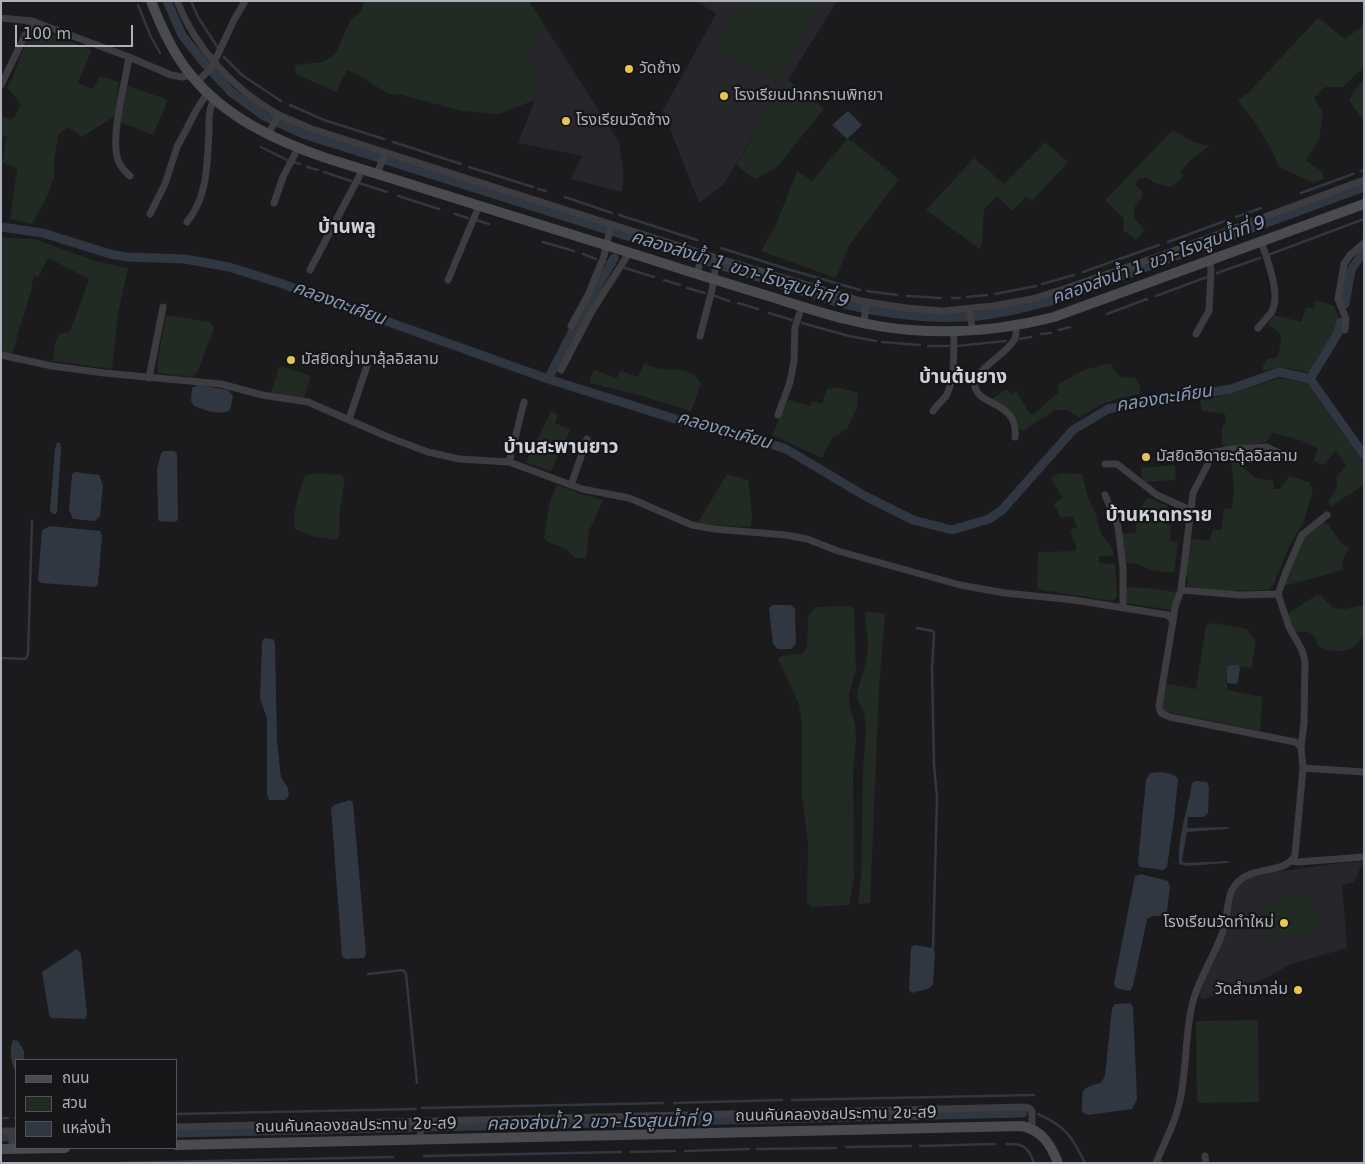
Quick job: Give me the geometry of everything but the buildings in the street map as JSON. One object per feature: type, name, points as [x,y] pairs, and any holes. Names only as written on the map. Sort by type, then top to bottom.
[{"type":"main road","points":[[151,1],[168,39],[211,95],[241,118],[270,131],[298,148],[363,169],[378,170],[480,206],[607,242],[629,253],[714,275],[802,306],[909,330],[954,332],[972,327],[1016,325],[1054,316],[1364,204]]},
{"type":"main road","name":"ถนนคันคลองชลประทาน 2ข-ส9","points":[[178,1145],[421,1137],[1010,1126],[1032,1128]]},
{"type":"main road","points":[[1032,1128],[1044,1137],[1050,1145],[1058,1163]]},
{"type":"main road","points":[[1,1149],[13,1137]]},
{"type":"street","points":[[177,1],[189,26],[214,65],[237,86],[278,117],[384,154],[716,260],[866,304],[943,311],[970,311],[1032,299],[1079,285],[1364,180]]},
{"type":"street","points":[[1,18],[32,21],[130,57],[171,75],[197,77],[214,65],[234,20],[245,1]]},
{"type":"street","points":[[1,85],[32,21]]},
{"type":"street","points":[[130,57],[118,120],[116,147],[121,167],[130,176]]},
{"type":"street","points":[[150,214],[165,184],[177,147],[211,95]]},
{"type":"street","points":[[187,222],[198,206],[206,181],[211,95]]},
{"type":"street","points":[[270,131],[278,117]]},
{"type":"street","points":[[274,202],[283,177],[298,148]]},
{"type":"street","points":[[378,170],[384,154]]},
{"type":"street","points":[[310,270],[363,169]]},
{"type":"street","points":[[448,280],[480,206]]},
{"type":"street","points":[[571,326],[588,295],[604,256],[610,226]]},
{"type":"street","points":[[1258,328],[1271,312],[1275,296],[1274,285],[1261,241]]},
{"type":"street","points":[[1345,330],[1346,319],[1338,299],[1344,264],[1350,255],[1364,243]]},
{"type":"street","points":[[561,370],[592,311],[629,253]]},
{"type":"street","points":[[698,270],[701,255]]},
{"type":"street","points":[[700,336],[716,260]]},
{"type":"street","points":[[1196,334],[1209,312],[1210,260]]},
{"type":"street","points":[[864,320],[866,304]]},
{"type":"street","points":[[778,415],[790,382],[794,362],[795,327],[802,306]]},
{"type":"street","points":[[149,378],[163,307]]},
{"type":"street","points":[[970,311],[972,327]]},
{"type":"street","points":[[1015,437],[1016,428],[1011,417],[1000,407],[977,392],[974,385],[986,366],[1007,350],[1016,339],[1016,325]]},
{"type":"street","points":[[933,411],[944,398],[949,388],[954,332]]},
{"type":"street","points":[[1,355],[77,370],[220,384],[262,395],[308,402],[388,438],[437,454],[459,459],[509,462],[596,493],[629,498],[692,525],[807,539],[838,551],[960,585],[1005,593],[1074,600],[1123,608],[1168,616],[1173,621]]},
{"type":"street","points":[[349,419],[367,366]]},
{"type":"street","points":[[509,462],[524,402]]},
{"type":"street","points":[[571,484],[587,439]]},
{"type":"street","points":[[1290,458],[1266,447],[1232,449],[1210,453],[1209,462],[1193,493],[1181,590],[1175,607],[1159,706],[1161,713],[1170,717],[1295,742],[1301,747]]},
{"type":"street","points":[[1105,464],[1117,464],[1157,495],[1190,510]]},
{"type":"street","points":[[1105,495],[1118,526],[1123,568],[1123,608]]},
{"type":"street","points":[[1156,1163],[1180,1102],[1188,1023],[1193,1002],[1199,983],[1224,929],[1229,898],[1233,888],[1245,875],[1285,865],[1292,861],[1295,855],[1303,768],[1301,747],[1304,723],[1305,662],[1302,650],[1289,626],[1278,594],[1302,536],[1327,515]]},
{"type":"street","points":[[1181,590],[1240,594],[1278,594]]},
{"type":"street","points":[[1303,768],[1364,772]]},
{"type":"street","points":[[1292,861],[1364,857]]},
{"type":"street","points":[[178,1127],[420,1123],[1024,1107],[1032,1111],[1032,1128]]},
{"type":"street","points":[[420,1123],[421,1137]]},
{"type":"street","points":[[1,1131],[13,1137]]},
{"type":"shaded area","name":"โรงเรียนปากกรานพิทยา","points":[[696,1],[837,1],[723,185],[699,203],[670,129],[672,121],[662,112],[716,14]]},
{"type":"shaded area","name":"โรงเรียนวัดช้าง","points":[[544,25],[619,142],[624,175],[622,192],[571,179],[582,156],[518,143],[542,82],[525,51]]},
{"type":"shaded area","name":"โรงเรียนวัดทำใหม่","points":[[1363,862],[1354,882],[1342,885],[1347,948],[1291,964],[1264,979],[1201,1000],[1199,990],[1219,943],[1228,903],[1240,883],[1254,875],[1341,863]]},
{"type":"green space","points":[[365,1],[529,1],[544,25],[525,51],[542,82],[535,100],[499,114],[461,111],[403,95],[388,94],[362,77],[347,70],[336,92],[297,75],[294,65],[323,62],[335,54],[350,21],[361,11]]},
{"type":"green space","points":[[744,1],[823,1],[775,82],[716,47]]},
{"type":"green space","points":[[1318,18],[1345,39],[1364,25],[1364,66],[1343,87],[1325,87],[1314,98],[1323,112],[1319,139],[1306,160],[1322,172],[1324,179],[1314,183],[1279,167],[1256,124],[1238,100],[1248,93]]},
{"type":"green space","points":[[36,28],[92,50],[78,83],[93,89],[100,76],[119,82],[115,116],[82,137],[68,127],[59,134],[54,160],[54,178],[45,201],[32,224],[10,219],[17,169],[2,162],[7,136],[1,137],[1,109],[2,116],[10,120],[14,118],[21,105],[7,87],[31,29]]},
{"type":"green space","points":[[1364,79],[1364,122],[1349,100],[1355,89]]},
{"type":"green space","points":[[788,80],[824,109],[777,167],[755,179],[736,165]]},
{"type":"green space","points":[[126,85],[168,100],[153,135],[120,122]]},
{"type":"green space","points":[[1173,130],[1193,142],[1209,146],[1191,160],[1180,172],[1183,177],[1171,187],[1154,183],[1146,177],[1138,179],[1135,185],[1142,191],[1142,197],[1134,208],[1134,218],[1145,230],[1136,240],[1123,230],[1124,219],[1105,200]]},
{"type":"green space","points":[[847,139],[899,179],[849,246],[836,278],[761,251],[775,227],[797,171],[812,181]]},
{"type":"green space","points":[[1045,142],[1068,162],[1032,201],[1026,197],[1012,211],[997,196],[984,210],[980,249],[926,210],[974,158],[1004,184]]},
{"type":"green space","points":[[1,236],[34,239],[95,261],[128,268],[118,314],[112,369],[53,361],[55,344],[59,334],[70,332],[89,279],[48,258],[38,277],[35,276],[31,283],[33,285],[12,354],[1,352]]},
{"type":"green space","points":[[1316,300],[1334,306],[1338,317],[1332,338],[1310,373],[1281,367],[1263,371],[1263,365],[1267,359],[1278,357],[1280,334],[1268,325],[1274,315],[1301,322],[1306,307],[1314,309]]},
{"type":"green space","points":[[166,315],[210,322],[214,328],[197,373],[192,377],[158,373],[157,365]]},
{"type":"green space","points":[[644,363],[656,368],[686,371],[696,377],[701,383],[691,411],[639,395],[589,383],[594,370],[617,378],[620,371],[638,377]]},
{"type":"green space","points":[[1111,363],[1114,371],[1121,377],[1135,378],[1140,385],[1140,394],[1108,402],[1080,418],[1068,410],[1055,410],[1023,431],[1017,426],[1010,414],[992,399],[1006,389],[1012,395],[1016,391],[1030,414],[1034,414],[1059,392],[1058,384],[1084,370]]},
{"type":"green space","points":[[279,366],[309,375],[310,378],[304,398],[271,393]]},
{"type":"green space","points":[[1280,378],[1307,383],[1364,463],[1364,485],[1331,506],[1328,502],[1337,487],[1336,477],[1346,465],[1336,451],[1323,465],[1314,461],[1318,448],[1300,440],[1272,433],[1267,442],[1240,446],[1243,468],[1256,478],[1273,481],[1274,489],[1280,489],[1289,476],[1309,482],[1313,490],[1303,524],[1290,544],[1273,586],[1268,590],[1223,591],[1187,586],[1188,577],[1182,576],[1187,538],[1209,541],[1213,529],[1221,530],[1224,509],[1232,508],[1234,490],[1230,451],[1222,444],[1222,427],[1226,423],[1225,414],[1202,411],[1200,400],[1231,394]]},
{"type":"green space","points":[[836,387],[858,393],[857,408],[847,429],[832,438],[822,458],[772,435],[788,400],[810,406],[812,401],[822,404],[827,389]]},
{"type":"green space","points":[[551,411],[558,414],[555,423],[570,430],[551,471],[526,463]]},
{"type":"green space","points":[[1175,465],[1176,480],[1145,482],[1142,478],[1141,468]]},
{"type":"green space","points":[[315,473],[342,475],[345,480],[340,509],[339,537],[335,540],[312,536],[295,529],[295,509],[298,495],[305,476]]},
{"type":"green space","points":[[1059,473],[1082,474],[1101,534],[1112,548],[1114,556],[1099,556],[1099,563],[1115,564],[1117,597],[1112,601],[1042,590],[1037,587],[1038,552],[1076,551],[1076,545],[1070,531],[1077,526],[1072,516],[1061,518],[1054,504],[1063,498],[1051,479]]},
{"type":"green space","points":[[727,474],[748,480],[752,514],[751,527],[711,525],[698,522]]},
{"type":"green space","points":[[557,485],[603,500],[589,531],[586,558],[573,556],[562,547],[550,543],[544,538],[550,501]]},
{"type":"green space","points":[[1148,497],[1167,506],[1167,524],[1171,525],[1170,541],[1178,542],[1174,573],[1151,570],[1137,564],[1123,562],[1120,534],[1136,533],[1135,516]]},
{"type":"green space","points":[[1322,522],[1327,523],[1342,544],[1349,548],[1342,562],[1343,570],[1284,586],[1299,546],[1306,535]]},
{"type":"green space","points":[[1124,587],[1150,588],[1181,593],[1178,611],[1125,603]]},
{"type":"green space","points":[[1317,595],[1321,596],[1333,608],[1345,609],[1364,605],[1364,637],[1353,647],[1348,650],[1339,651],[1325,649],[1317,645],[1315,636],[1308,632],[1297,632],[1290,626],[1287,617],[1290,612]]},
{"type":"green space","points":[[850,606],[854,609],[856,669],[849,694],[856,738],[853,772],[854,879],[849,905],[812,907],[807,903],[808,843],[802,797],[802,725],[799,704],[778,659],[781,656],[802,654],[807,647],[808,616],[816,607]]},
{"type":"green space","points":[[866,611],[885,614],[879,688],[870,903],[858,904],[861,877],[863,771],[866,728],[864,713],[857,698],[868,645]]},
{"type":"green space","points":[[1213,623],[1247,629],[1256,642],[1251,668],[1230,665],[1226,680],[1228,690],[1262,697],[1260,731],[1164,711],[1160,703],[1164,683],[1196,689],[1206,625]]},
{"type":"green space","points":[[1314,895],[1320,934],[1262,942],[1257,903]]},
{"type":"green space","points":[[1258,1020],[1259,1102],[1197,1103],[1196,1021]]},
{"type":"water","points":[[848,111],[862,125],[847,139],[832,125]]},
{"type":"water","points":[[198,385],[228,390],[233,396],[230,410],[226,412],[207,411],[194,406],[191,401],[192,388]]},
{"type":"water","points":[[57,443],[60,443],[61,449],[57,512],[52,514],[50,510]]},
{"type":"water","points":[[164,451],[174,451],[177,453],[178,520],[175,522],[159,521],[158,518],[157,469],[161,453]]},
{"type":"water","points":[[75,472],[99,475],[103,485],[100,516],[95,521],[73,519],[69,510],[72,475]]},
{"type":"water","points":[[50,526],[100,531],[102,536],[98,584],[95,587],[41,583],[38,580],[42,530]]},
{"type":"water","points":[[773,605],[791,605],[795,609],[796,644],[791,649],[778,649],[773,644],[769,608]]},
{"type":"water","points":[[264,638],[273,639],[275,643],[277,741],[281,777],[288,788],[289,796],[285,800],[269,800],[267,795],[267,718],[260,699],[262,642]]},
{"type":"water","points":[[1238,665],[1240,668],[1236,684],[1227,683],[1227,667]]},
{"type":"water","points":[[1162,772],[1174,775],[1178,779],[1167,867],[1163,870],[1140,867],[1138,862],[1146,780],[1150,773]]},
{"type":"water","points":[[1196,781],[1207,782],[1209,787],[1208,813],[1204,817],[1188,817],[1187,828],[1229,827],[1228,829],[1187,832],[1183,863],[1228,861],[1228,863],[1186,866],[1179,864],[1183,824],[1192,783]]},
{"type":"water","points":[[350,800],[353,803],[366,954],[364,958],[346,959],[342,956],[331,808],[334,805]]},
{"type":"water","points":[[1141,874],[1168,881],[1170,887],[1167,912],[1147,919],[1133,986],[1130,991],[1116,988],[1114,983],[1135,876]]},
{"type":"water","points":[[914,945],[933,948],[935,953],[933,984],[930,988],[912,993],[909,990],[911,947]]},
{"type":"water","points":[[77,949],[81,954],[87,1015],[85,1019],[51,1018],[42,972]]},
{"type":"water","points":[[1130,1003],[1133,1007],[1137,1099],[1132,1109],[1088,1115],[1082,1112],[1082,1095],[1083,1091],[1088,1087],[1101,1083],[1105,1076],[1112,1008],[1115,1004]]},
{"type":"water","points":[[13,1040],[18,1041],[24,1051],[24,1059],[15,1059],[15,1071],[11,1057]]},
{"type":"waterway","name":"คลองส่งน้ำ 1 ขวา-โรงสูบน้ำที่ 9","points":[[167,1],[182,35],[231,92],[264,116],[303,134],[843,304],[873,311],[934,317],[965,317],[1024,308],[1059,299],[1364,187]]},
{"type":"waterway","points":[[191,1],[198,17],[218,48]]},
{"type":"waterway","points":[[138,5],[151,37],[160,53]]},
{"type":"waterway","points":[[224,57],[242,75],[281,101]]},
{"type":"waterway","points":[[290,105],[324,120],[384,139]]},
{"type":"waterway","points":[[393,142],[461,164]]},
{"type":"waterway","points":[[261,147],[287,160]]},
{"type":"waterway","points":[[293,162],[300,164]]},
{"type":"waterway","points":[[307,167],[318,170]]},
{"type":"waterway","points":[[469,167],[533,187]]},
{"type":"waterway","points":[[324,172],[351,181]]},
{"type":"waterway","points":[[1301,193],[1353,174]]},
{"type":"waterway","points":[[359,183],[387,192]]},
{"type":"waterway","points":[[538,189],[546,191]]},
{"type":"waterway","points":[[398,196],[439,209]]},
{"type":"waterway","points":[[565,197],[612,213]]},
{"type":"waterway","points":[[1236,217],[1261,208]]},
{"type":"waterway","points":[[455,214],[468,218]]},
{"type":"waterway","points":[[619,215],[697,240]]},
{"type":"waterway","points":[[1268,255],[1364,219]]},
{"type":"waterway","points":[[476,220],[489,224]]},
{"type":"waterway","points":[[1168,242],[1225,221]]},
{"type":"waterway","name":"คลองตะเคียน","points":[[1,227],[43,233],[110,254],[127,257],[185,259],[229,267],[280,283],[548,379],[688,423],[753,438],[786,449],[865,496],[913,520],[952,530],[989,519],[1002,510],[1073,430],[1108,409],[1231,389],[1279,372],[1310,379],[1364,455]]},
{"type":"waterway","points":[[543,242],[574,251]]},
{"type":"waterway","points":[[1083,272],[1159,245]]},
{"type":"waterway","points":[[721,248],[860,290]]},
{"type":"waterway","points":[[1345,304],[1351,270],[1364,251]]},
{"type":"waterway","points":[[583,254],[596,259]]},
{"type":"waterway","points":[[548,379],[579,319],[614,258]]},
{"type":"waterway","points":[[1217,273],[1260,258]]},
{"type":"waterway","points":[[606,262],[615,264]]},
{"type":"waterway","points":[[625,268],[654,277]]},
{"type":"waterway","points":[[1042,284],[1074,275]]},
{"type":"waterway","points":[[1156,296],[1207,277]]},
{"type":"waterway","points":[[664,280],[680,285]]},
{"type":"waterway","points":[[995,294],[1036,286]]},
{"type":"waterway","points":[[687,288],[705,293]]},
{"type":"waterway","points":[[867,291],[897,295]]},
{"type":"waterway","points":[[967,297],[987,295]]},
{"type":"waterway","points":[[715,296],[729,301]]},
{"type":"waterway","points":[[907,296],[941,298]]},
{"type":"waterway","points":[[952,298],[960,298]]},
{"type":"waterway","points":[[1107,314],[1147,299]]},
{"type":"waterway","points":[[738,303],[758,309]]},
{"type":"waterway","points":[[769,313],[792,320]]},
{"type":"waterway","points":[[1310,379],[1338,333],[1341,322]]},
{"type":"waterway","points":[[802,323],[849,336],[876,341]]},
{"type":"waterway","points":[[1059,330],[1070,327]]},
{"type":"waterway","points":[[1041,334],[1051,333]]},
{"type":"waterway","points":[[1020,339],[1031,337]]},
{"type":"waterway","points":[[956,346],[1006,341]]},
{"type":"waterway","points":[[882,342],[920,345]]},
{"type":"waterway","points":[[928,346],[951,346]]},
{"type":"waterway","points":[[1,658],[25,659],[28,655],[32,521]]},
{"type":"waterway","points":[[917,628],[933,631],[934,634],[932,669],[934,765],[937,797],[933,948]]},
{"type":"waterway","points":[[368,974],[403,970],[406,974],[417,1083]]},
{"type":"waterway","points":[[792,1100],[1034,1095]]},
{"type":"waterway","points":[[674,1103],[782,1100]]},
{"type":"waterway","points":[[422,1108],[663,1103]]},
{"type":"waterway","points":[[178,1114],[416,1109]]},
{"type":"waterway","name":"คลองส่งน้ำ 2 ขวา-โรงสูบน้ำที่ 9","points":[[178,1133],[1023,1113]]},
{"type":"waterway","points":[[1038,1114],[1048,1118],[1067,1133],[1085,1163]]},
{"type":"waterway","points":[[1,1118],[8,1118]]},
{"type":"waterway","name":"คลองส่งน้ำ 2 ขวา-โรงสูบน้ำที่ 9","points":[[1,1137],[15,1136]]},
{"type":"waterway","points":[[920,1146],[995,1144]]},
{"type":"waterway","points":[[1006,1144],[1017,1144],[1024,1147],[1030,1153],[1034,1163]]},
{"type":"waterway","points":[[846,1147],[911,1146]]},
{"type":"waterway","points":[[757,1149],[836,1148]]},
{"type":"waterway","points":[[685,1151],[749,1149]]},
{"type":"waterway","points":[[630,1152],[675,1151]]},
{"type":"waterway","points":[[424,1156],[621,1152]]},
{"type":"waterway","points":[[118,1163],[393,1157]]},
{"type":"place","name":"วัดช้าง","points":[[629,69]]},
{"type":"place","name":"โรงเรียนปากกรานพิทยา","points":[[724,96]]},
{"type":"place","name":"โรงเรียนวัดช้าง","points":[[566,121]]},
{"type":"place","name":"มัสยิดญ่ามาลุ้ลอิสลาม","points":[[291,360]]},
{"type":"place","name":"มัสยิดฮิดายะตุ้ลอิสลาม","points":[[1146,457]]},
{"type":"place","name":"โรงเรียนวัดทำใหม่","points":[[1284,923]]},
{"type":"place","name":"วัดสำเภาล่ม","points":[[1298,990]]},
{"type":"district","name":"บ้านพลู","points":[[347,228]]},
{"type":"district","name":"บ้านต้นยาง","points":[[963,378]]},
{"type":"district","name":"บ้านสะพานยาว","points":[[561,448]]},
{"type":"district","name":"บ้านหาดทราย","points":[[1159,516]]}]
